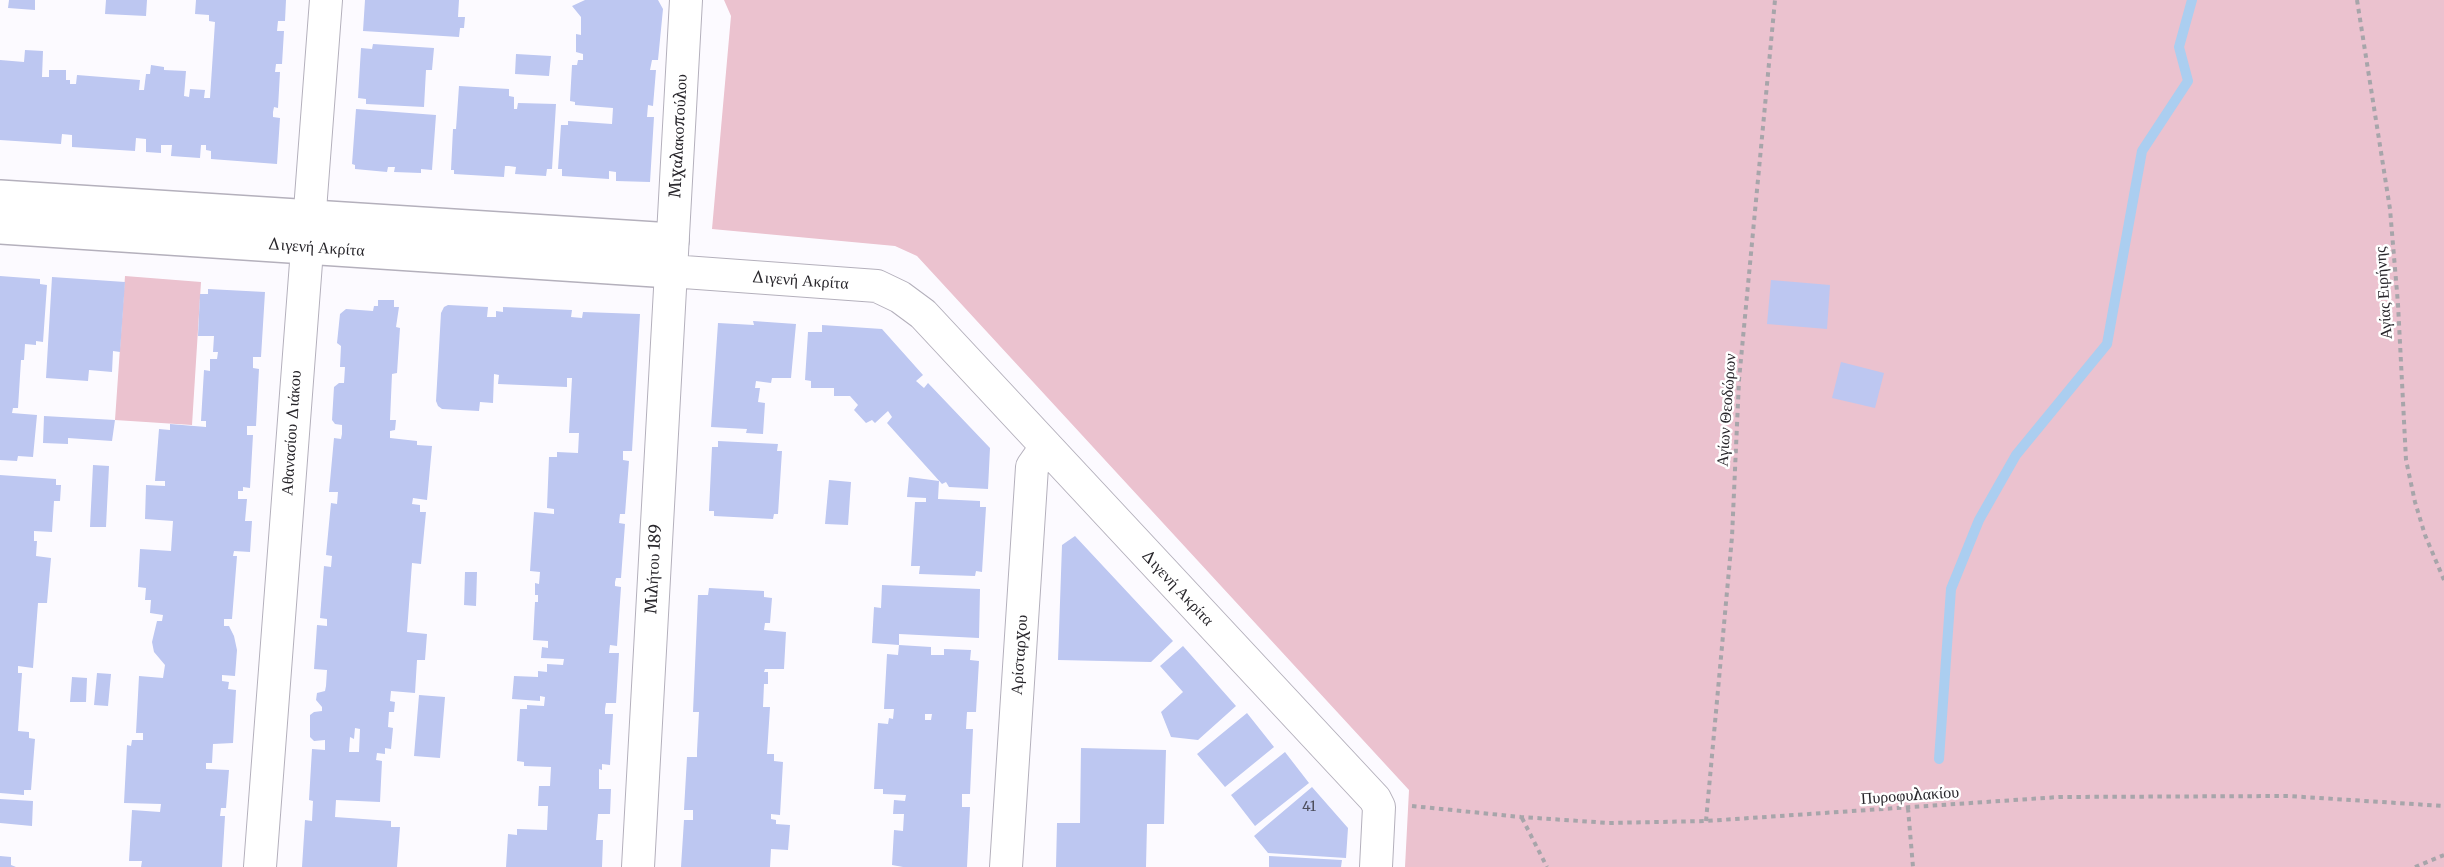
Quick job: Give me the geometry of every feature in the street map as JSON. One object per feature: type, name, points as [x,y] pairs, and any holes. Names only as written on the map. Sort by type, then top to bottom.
[{"type":"street","name":"Αθανασίου Διάκου","points":[[260,867],[326,0]]},
{"type":"street","name":"Μιχαλακοπούλου","points":[[671,256],[686,0]]},
{"type":"street","name":"Διγενή Ακρίτα","points":[[0,197],[308,232],[671,256],[877,286],[900,297],[923,314],[1363,786],[1379,807]]},
{"type":"street","name":"Διγενή Ακρίτα","points":[[0,227],[308,232]]},
{"type":"street","name":"Μιλήτου 189","points":[[638,867],[671,256]]},
{"type":"street","name":"Αρίσταρχου","points":[[1006,867],[1032,467],[1046,447]]},
{"type":"street","points":[[1376,867],[1379,807]]},
{"type":"path","name":"Αγίων Θεοδώρων","points":[[1706,821],[1732,537],[1740,380],[1775,0]]},
{"type":"path","name":"Αγίας Ειρήνης","points":[[2357,0],[2390,209],[2398,304],[2406,460],[2418,513],[2444,580]]},
{"type":"path","name":"Πυροφυλακίου","points":[[1379,807],[1400,804],[1521,817],[1609,823],[1706,821],[2059,797],[2265,796],[2372,800],[2444,806]]},
{"type":"path","points":[[1908,808],[1913,867]]},
{"type":"path","points":[[1521,817],[1547,867]]},
{"type":"path","points":[[2415,867],[2444,855]]},
{"type":"shaded area","points":[[724,0],[2444,0],[2444,867],[1405,867],[1409,790],[917,256],[895,246],[712,229],[731,16]]},
{"type":"shaded area","points":[[125,276],[201,282],[192,425],[115,420]]},
{"type":"building","points":[[9,0],[35,0],[35,10],[8,8]]},
{"type":"building","points":[[106,0],[147,0],[146,16],[105,14]]},
{"type":"building","points":[[196,0],[286,0],[285,21],[278,21],[277,31],[284,31],[282,64],[276,64],[275,72],[280,72],[278,108],[274,107],[273,112],[273,117],[280,118],[277,164],[211,159],[211,151],[206,150],[206,145],[201,145],[200,158],[171,156],[172,145],[161,145],[161,153],[146,152],[146,139],[136,138],[135,151],[72,147],[72,135],[62,134],[61,144],[0,140],[0,60],[24,62],[25,50],[43,51],[42,77],[49,77],[49,70],[66,70],[66,80],[70,80],[70,84],[76,84],[77,75],[140,80],[139,90],[144,90],[146,74],[150,74],[151,65],[164,67],[164,70],[186,71],[184,96],[189,97],[190,89],[205,90],[204,98],[210,98],[215,22],[209,21],[209,15],[195,14]]},
{"type":"building","points":[[365,0],[459,0],[458,17],[465,17],[464,28],[460,28],[459,37],[363,31]]},
{"type":"building","points":[[585,0],[658,0],[663,9],[658,60],[652,60],[650,70],[656,70],[653,106],[648,105],[647,117],[654,117],[650,182],[616,181],[616,172],[609,171],[609,179],[562,176],[562,169],[558,169],[561,125],[568,125],[568,121],[612,124],[613,108],[575,105],[575,102],[570,101],[572,65],[577,65],[578,60],[583,60],[583,54],[576,52],[576,34],[581,35],[581,17],[572,6]]},
{"type":"building","points":[[373,44],[434,48],[432,70],[426,70],[424,107],[366,104],[366,99],[358,98],[361,48],[372,49]]},
{"type":"building","points":[[516,54],[551,56],[549,76],[515,74]]},
{"type":"building","points":[[459,86],[509,89],[509,96],[514,97],[514,109],[517,109],[518,103],[556,104],[552,169],[547,169],[546,176],[515,174],[516,167],[509,166],[505,166],[504,177],[454,174],[454,170],[451,170],[453,129],[456,129]]},
{"type":"building","points":[[356,109],[436,115],[432,170],[421,169],[421,173],[394,172],[395,167],[388,167],[387,172],[355,169],[355,165],[352,164]]},
{"type":"building","points":[[0,276],[40,279],[40,284],[47,285],[43,342],[36,341],[36,345],[25,344],[24,360],[21,360],[18,408],[13,408],[12,413],[37,415],[33,457],[18,456],[17,461],[0,460]]},
{"type":"building","points":[[52,277],[125,282],[120,352],[113,351],[112,372],[89,370],[88,381],[46,378]]},
{"type":"building","points":[[1771,280],[1830,285],[1827,329],[1767,324]]},
{"type":"building","points":[[208,289],[265,292],[261,357],[253,357],[253,368],[259,369],[256,426],[247,426],[247,435],[253,435],[250,488],[243,487],[243,491],[238,491],[238,499],[247,499],[245,521],[252,521],[250,552],[234,551],[233,556],[237,556],[232,619],[224,619],[224,626],[229,626],[237,650],[235,676],[222,675],[222,681],[229,682],[228,689],[236,690],[233,743],[213,744],[212,763],[206,763],[206,769],[229,770],[226,808],[221,808],[220,816],[225,816],[222,867],[141,867],[142,861],[129,861],[132,810],[160,812],[161,804],[124,803],[127,745],[131,746],[132,740],[143,740],[143,733],[136,733],[139,676],[163,678],[165,665],[154,652],[152,642],[157,621],[162,621],[163,615],[150,613],[151,600],[145,600],[146,588],[138,587],[140,549],[171,551],[173,521],[145,519],[146,485],[165,486],[165,481],[155,481],[159,429],[170,430],[170,424],[206,427],[206,421],[201,421],[204,370],[210,371],[210,359],[217,359],[218,352],[213,352],[214,336],[198,336],[200,294],[208,294]]},
{"type":"building","points":[[378,300],[394,300],[394,307],[399,307],[396,327],[400,328],[397,373],[392,374],[390,420],[396,420],[395,430],[390,431],[390,438],[417,441],[417,445],[432,446],[427,500],[413,498],[412,504],[420,505],[420,512],[426,512],[421,564],[412,563],[407,632],[427,634],[425,660],[417,660],[415,693],[391,691],[390,701],[395,702],[394,712],[389,712],[388,727],[393,728],[391,749],[385,748],[385,754],[377,753],[376,760],[382,761],[380,802],[336,800],[335,817],[391,821],[391,827],[400,827],[397,867],[302,867],[305,820],[312,821],[313,801],[309,800],[312,749],[325,750],[325,740],[314,741],[310,737],[310,715],[322,711],[322,707],[316,700],[317,693],[325,691],[326,686],[327,670],[314,669],[317,625],[327,626],[327,619],[320,618],[324,566],[331,567],[332,556],[326,555],[331,503],[337,504],[338,492],[329,492],[334,438],[341,439],[342,434],[342,425],[335,424],[332,420],[334,387],[339,383],[344,383],[345,367],[340,367],[341,346],[337,343],[340,314],[346,309],[373,311],[374,306],[378,306]],"holes":[[[355,728],[360,729],[359,752],[349,752],[350,737],[354,739]]]},
{"type":"building","points":[[448,305],[488,307],[487,317],[496,317],[496,311],[503,312],[503,307],[572,310],[571,317],[582,318],[583,312],[640,314],[632,451],[623,451],[623,460],[629,461],[625,514],[620,514],[619,523],[625,524],[621,578],[616,578],[615,582],[615,586],[621,587],[617,646],[610,645],[609,653],[619,653],[616,703],[606,703],[605,714],[613,714],[610,765],[602,764],[602,770],[599,769],[599,789],[611,789],[610,814],[598,814],[596,840],[603,840],[602,867],[506,867],[508,834],[517,835],[517,829],[547,830],[548,806],[538,806],[539,786],[550,786],[551,767],[524,766],[524,762],[517,761],[520,709],[527,709],[527,705],[544,706],[545,697],[540,696],[540,701],[512,699],[514,676],[538,677],[538,671],[547,672],[547,664],[563,665],[564,659],[541,658],[542,647],[548,648],[548,641],[533,640],[535,602],[538,602],[538,595],[535,595],[535,583],[539,584],[540,572],[530,571],[534,512],[554,514],[554,509],[547,508],[549,457],[557,457],[557,452],[578,453],[579,433],[569,433],[572,378],[567,378],[567,387],[498,384],[499,375],[494,374],[493,403],[480,402],[479,411],[442,409],[436,401],[441,313]]},
{"type":"building","points":[[753,321],[796,324],[791,378],[772,378],[771,383],[756,381],[755,388],[760,388],[758,402],[765,403],[763,434],[746,433],[747,429],[711,427],[718,323],[754,325]]},
{"type":"building","points":[[822,325],[882,329],[923,375],[916,381],[924,388],[928,383],[990,448],[988,489],[949,487],[946,482],[942,484],[887,423],[892,417],[888,411],[875,423],[872,420],[866,423],[854,410],[858,405],[850,396],[834,396],[834,388],[811,388],[811,381],[805,380],[808,332],[822,332]]},
{"type":"building","points":[[1841,362],[1884,373],[1875,408],[1832,398]]},
{"type":"building","points":[[44,416],[115,420],[112,441],[68,438],[68,444],[43,443]]},
{"type":"building","points":[[718,441],[778,444],[777,451],[782,451],[778,514],[774,514],[773,519],[714,516],[714,511],[709,511],[712,447],[718,447]]},
{"type":"building","points":[[93,465],[109,466],[106,527],[90,527]]},
{"type":"building","points":[[0,475],[56,479],[56,485],[61,485],[60,501],[54,501],[52,532],[34,531],[34,541],[37,541],[36,556],[51,558],[47,603],[38,603],[33,668],[18,666],[18,673],[22,673],[18,731],[29,732],[29,738],[35,739],[31,790],[24,790],[24,795],[0,793]]},
{"type":"building","points":[[909,477],[939,481],[938,499],[980,501],[980,507],[986,507],[982,572],[976,571],[975,576],[919,574],[920,566],[911,566],[915,502],[926,502],[926,498],[907,497]]},
{"type":"building","points":[[829,480],[851,482],[848,525],[825,524]]},
{"type":"building","points":[[1075,536],[1173,641],[1151,662],[1058,660],[1062,545]]},
{"type":"building","points":[[465,572],[477,572],[476,606],[464,605]]},
{"type":"building","points":[[882,585],[980,589],[979,638],[899,634],[899,645],[872,643],[874,607],[881,608]]},
{"type":"building","points":[[709,588],[764,591],[764,597],[772,598],[770,623],[765,623],[764,630],[786,632],[784,669],[765,669],[764,672],[768,672],[768,684],[764,684],[763,707],[770,707],[767,754],[774,754],[774,761],[783,762],[780,815],[771,814],[771,819],[776,820],[776,824],[790,825],[788,850],[771,849],[770,867],[681,867],[684,820],[693,820],[693,810],[684,810],[687,757],[697,757],[699,712],[693,712],[698,595],[708,595]]},
{"type":"building","points":[[899,645],[931,647],[931,655],[944,655],[944,649],[971,650],[970,660],[979,661],[976,712],[967,712],[966,729],[973,729],[970,794],[962,794],[962,807],[970,807],[967,867],[892,865],[894,830],[903,831],[904,814],[893,814],[894,800],[905,801],[906,795],[883,794],[883,789],[874,789],[878,723],[888,724],[889,718],[893,719],[894,709],[884,709],[887,654],[898,655]],"holes":[[[925,714],[932,714],[931,720],[925,720]]]},
{"type":"building","points":[[1183,646],[1236,706],[1198,740],[1171,737],[1161,712],[1183,692],[1160,666]]},
{"type":"building","points":[[97,673],[111,674],[108,706],[94,705]]},
{"type":"building","points":[[72,677],[87,678],[86,702],[70,702]]},
{"type":"building","points":[[419,695],[445,697],[440,758],[414,756]]},
{"type":"building","points":[[1247,713],[1274,747],[1225,787],[1197,754]]},
{"type":"building","points":[[1081,748],[1166,750],[1164,824],[1147,824],[1146,867],[1056,867],[1057,823],[1080,823]]},
{"type":"building","points":[[1285,752],[1309,783],[1255,826],[1231,795]]},
{"type":"building","points":[[1312,787],[1348,828],[1346,858],[1268,853],[1254,836]]},
{"type":"building","points":[[0,799],[33,801],[32,826],[0,823]]},
{"type":"building","points":[[0,856],[11,857],[11,865],[16,867],[0,867]]},
{"type":"building","points":[[1269,856],[1342,860],[1341,867],[1269,867]]},
{"type":"waterway","points":[[1939,759],[1951,589],[1979,520],[2016,455],[2107,344],[2142,151],[2188,81],[2179,47],[2192,0]]}]
